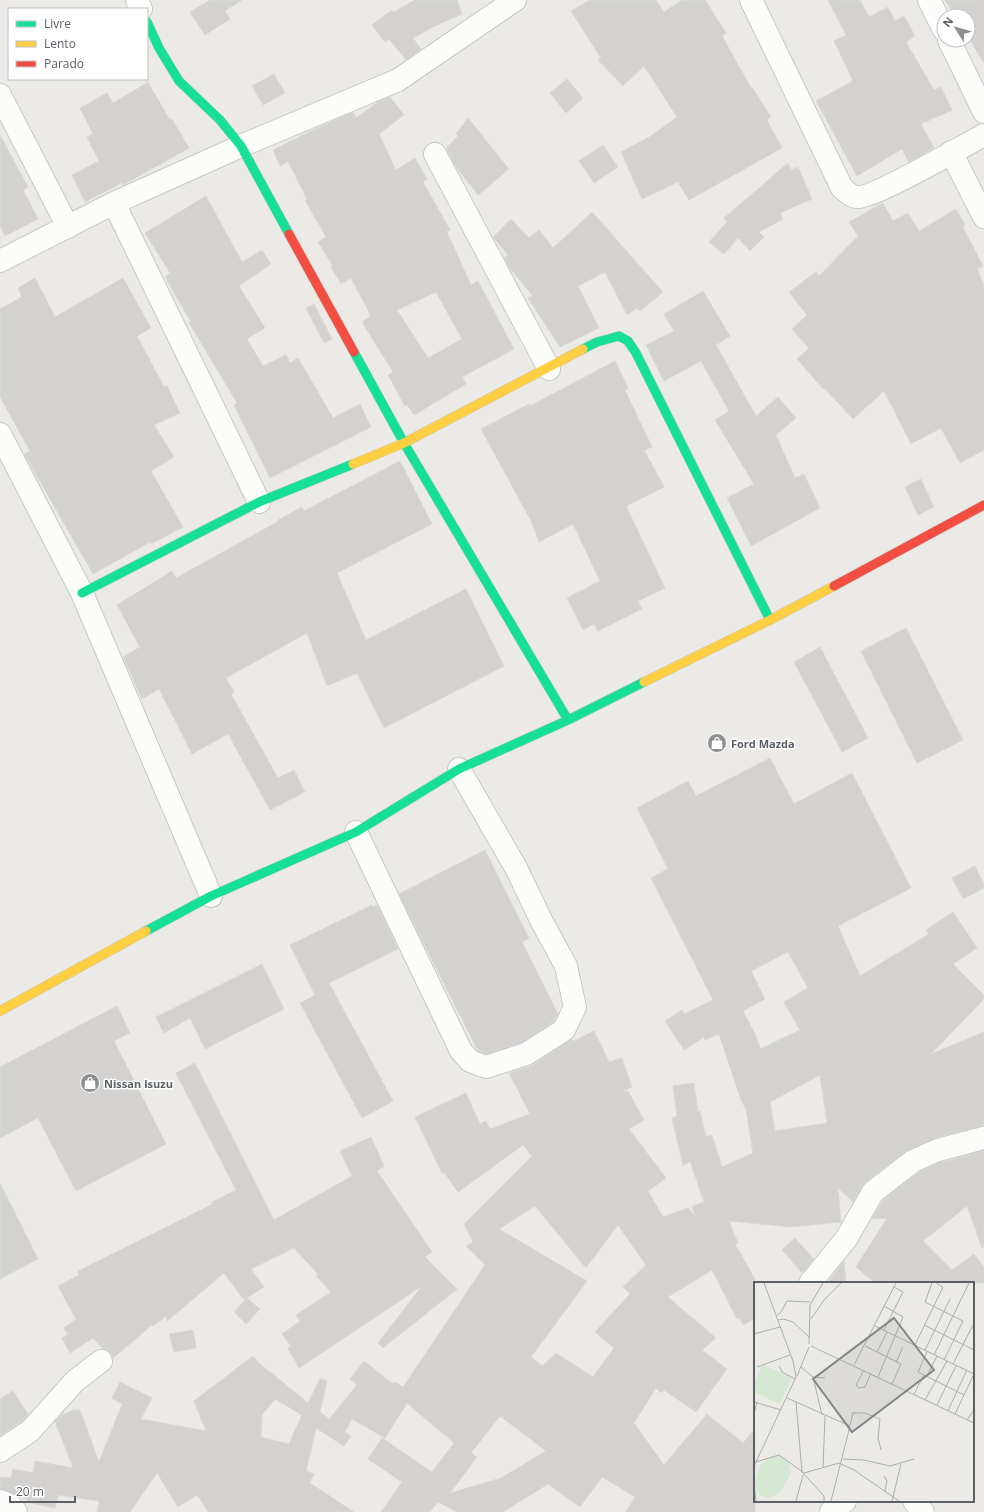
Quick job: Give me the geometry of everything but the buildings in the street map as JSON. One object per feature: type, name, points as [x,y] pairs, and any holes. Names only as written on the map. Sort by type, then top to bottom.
[{"type":"street","points":[[0,261],[114,203],[241,146],[398,80],[515,0]]},
{"type":"street","points":[[751,0],[842,188],[850,195],[859,197],[882,190],[984,135]]},
{"type":"street","points":[[929,0],[936,14]]},
{"type":"street","points":[[148,24],[159,48],[179,80],[220,120],[241,146],[404,443],[568,720]]},
{"type":"street","points":[[953,48],[984,112]]},
{"type":"street","points":[[0,95],[68,227]]},
{"type":"street","points":[[951,152],[984,217]]},
{"type":"street","points":[[435,154],[549,369]]},
{"type":"street","points":[[114,203],[258,502]]},
{"type":"street","points":[[82,593],[258,502],[404,443],[549,369],[596,342],[613,336],[619,336],[628,341],[636,353],[770,620]]},
{"type":"street","points":[[0,434],[82,593],[211,896]]},
{"type":"street","points":[[0,1011],[211,896],[356,832],[459,769],[568,720],[770,620],[984,505]]},
{"type":"street","points":[[356,832],[461,1051],[470,1061],[486,1067],[526,1054],[538,1045],[564,1030],[575,1007],[566,966],[542,922],[516,868],[459,769]]},
{"type":"street","points":[[811,1282],[846,1239],[873,1192],[913,1161],[938,1150],[984,1138]]},
{"type":"street","points":[[0,1451],[30,1431],[75,1380],[101,1361]]},
{"type":"street","points":[[0,1501],[10,1505],[16,1512]]},
{"type":"street","points":[[832,1512],[844,1502]]},
{"type":"street","points":[[915,1502],[923,1512]]},
{"type":"traffic: fast","points":[[148,24],[159,48],[179,81],[220,120],[241,146],[289,234]]},
{"type":"traffic: fast","points":[[583,349],[597,342],[619,336],[628,341],[636,353],[770,620]]},
{"type":"traffic: fast","points":[[354,352],[404,443],[568,720]]},
{"type":"traffic: fast","points":[[82,593],[259,502],[353,464]]},
{"type":"traffic: fast","points":[[146,931],[211,896],[356,832],[459,769],[568,720],[644,682]]},
{"type":"traffic: slow","points":[[353,464],[404,443],[583,349]]},
{"type":"traffic: slow","points":[[644,682],[770,620],[834,586]]},
{"type":"traffic: slow","points":[[0,1011],[146,931]]},
{"type":"traffic: jam","points":[[289,234],[354,352]]},
{"type":"traffic: jam","points":[[834,586],[984,505]]},
{"type":"place","name":"Ford Mazda","points":[[717,743]]},
{"type":"place","name":"Nissan Isuzu","points":[[90,1083]]}]
